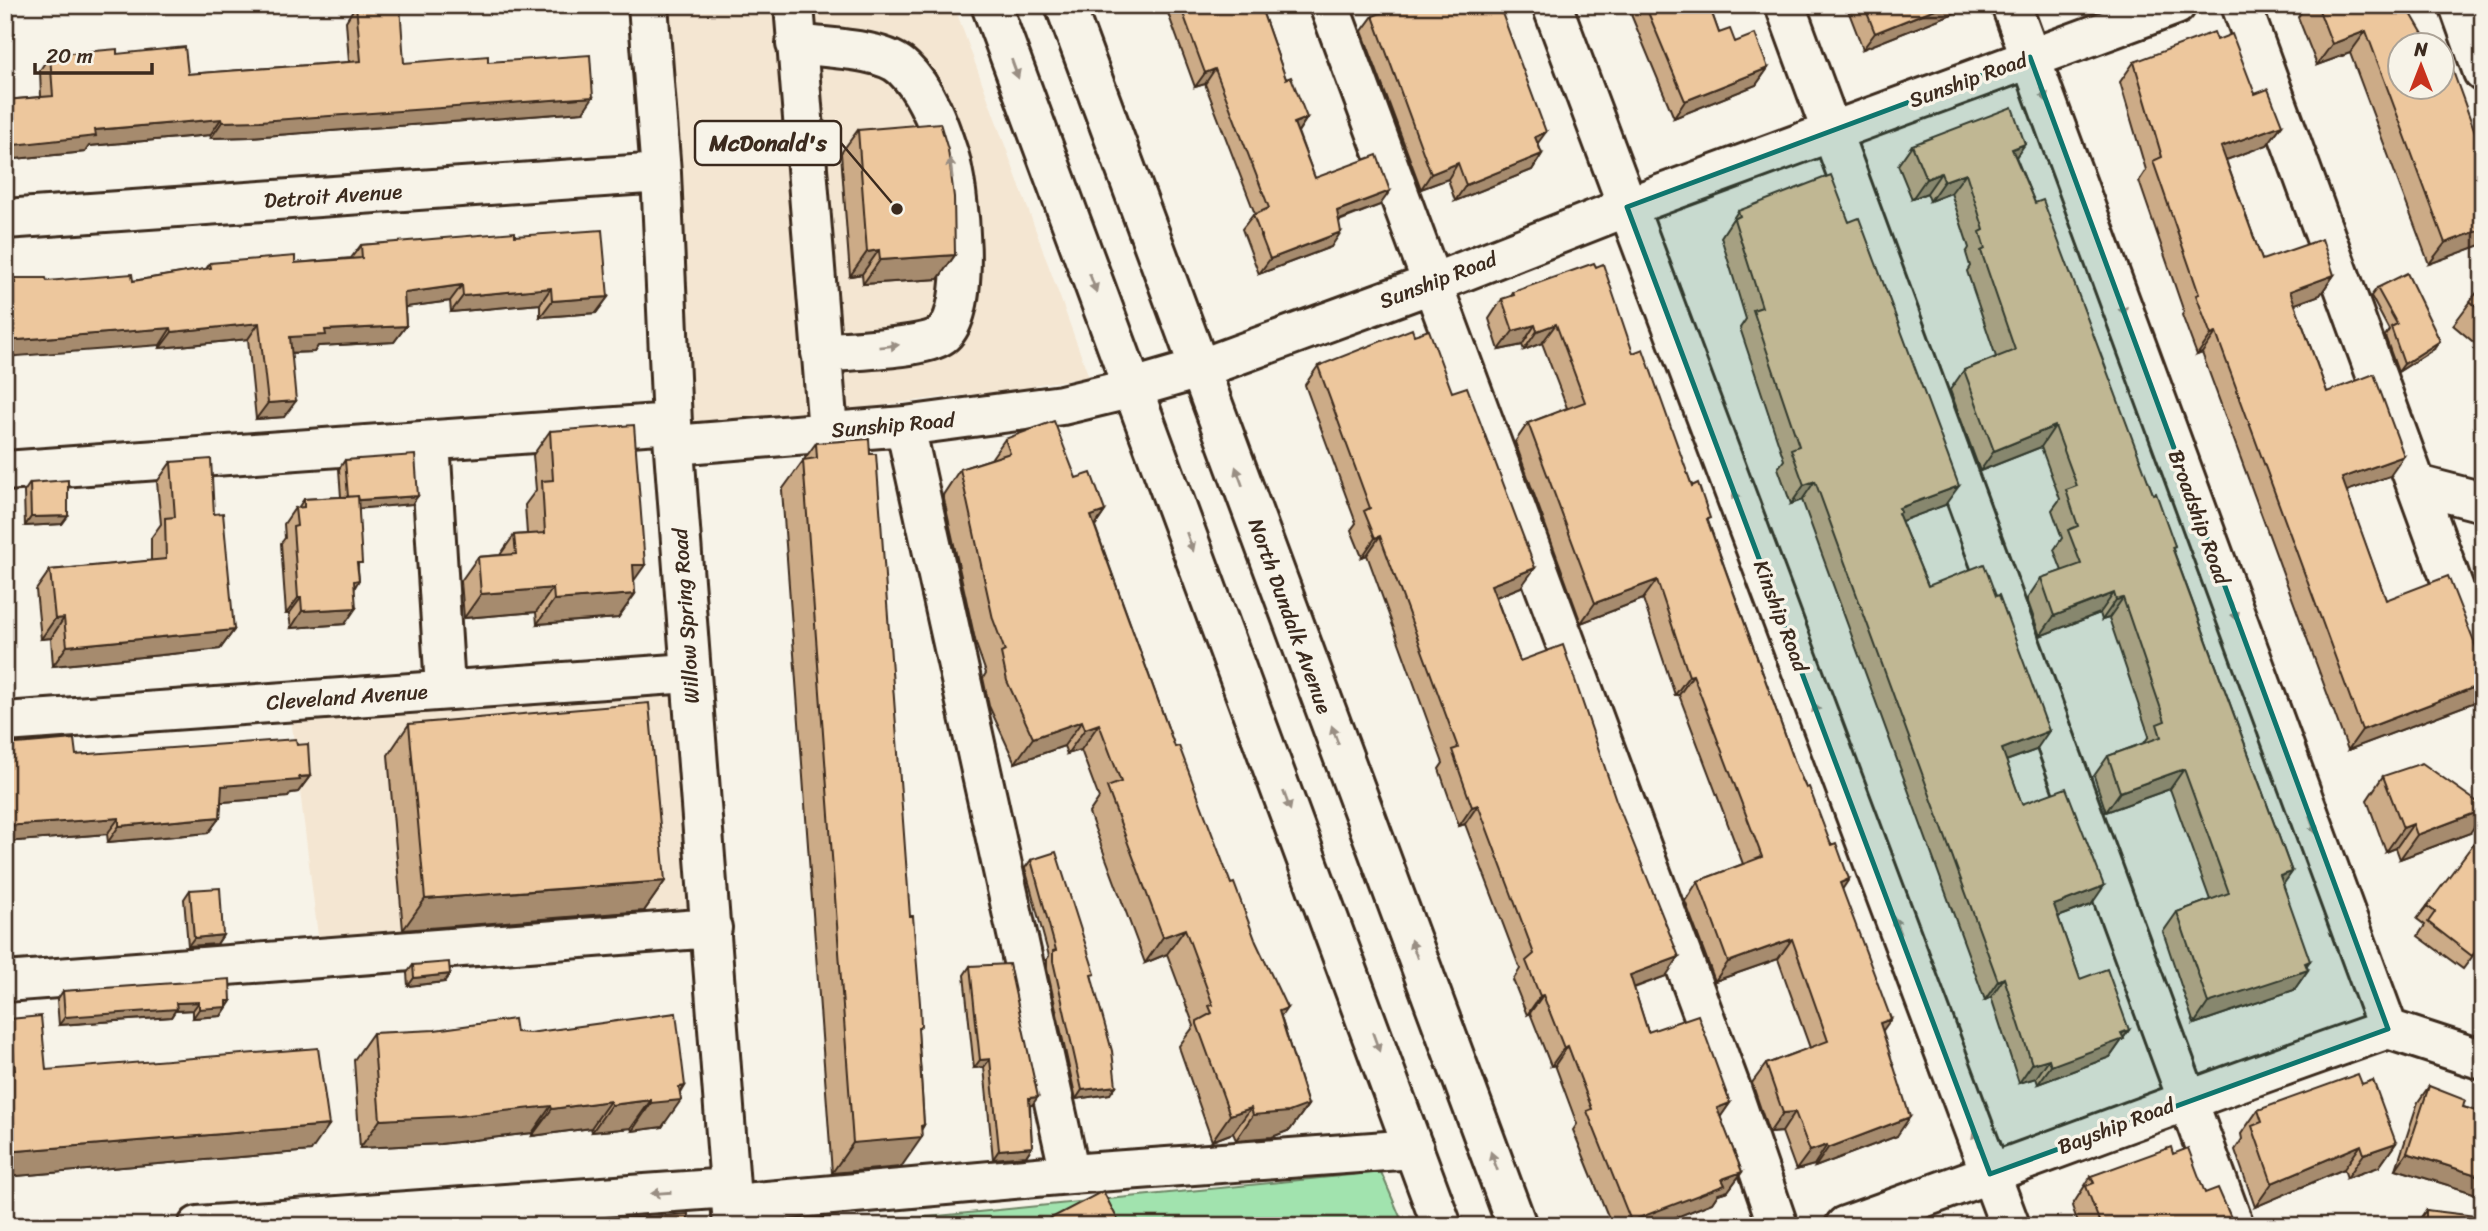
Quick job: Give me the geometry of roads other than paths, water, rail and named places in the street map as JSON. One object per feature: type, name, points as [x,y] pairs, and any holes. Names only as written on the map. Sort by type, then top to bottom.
[{"type":"street","name":"Willow Spring Road","points":[[648,5],[661,173],[673,434],[689,673],[712,928],[731,1206]]},
{"type":"street","points":[[794,5],[828,431]]},
{"type":"street","points":[[991,5],[1442,1226]]},
{"type":"street","name":"North Dundalk Avenue","points":[[1065,5],[1517,1226]]},
{"type":"street","points":[[1329,5],[1726,1073],[1778,1226]]},
{"type":"street","name":"Kinship Road","points":[[1552,5],[2010,1226]]},
{"type":"street","points":[[1785,5],[2185,1099],[2234,1226]]},
{"type":"street","name":"Broadship Road","points":[[2011,5],[2388,1029]]},
{"type":"street","name":"Sunship Road","points":[[5,471],[430,441],[828,431],[905,426],[1062,405],[1199,369],[1431,284],[1627,206],[2175,5]]},
{"type":"street","points":[[2241,5],[2483,668]]},
{"type":"street","points":[[2459,5],[2483,72]]},
{"type":"street","points":[[796,44],[878,55],[903,67],[923,93],[949,156],[961,253],[961,295],[950,325],[942,335],[925,342],[821,353]]},
{"type":"street","name":"Detroit Avenue","points":[[5,219],[661,173]]},
{"type":"street","points":[[905,426],[1070,1174]]},
{"type":"street","points":[[430,441],[445,690]]},
{"type":"street","points":[[2417,485],[2483,502]]},
{"type":"street","name":"Cleveland Avenue","points":[[5,722],[689,673]]},
{"type":"street","points":[[5,982],[712,928]]},
{"type":"street","points":[[2388,1029],[2483,1060]]},
{"type":"street","name":"Bayship Road","points":[[1845,1226],[2185,1099],[2388,1029]]},
{"type":"street","points":[[198,1226],[731,1206],[1070,1174],[1414,1149]]},
{"type":"place","name":"McDonald's","points":[[897,209]]}]
